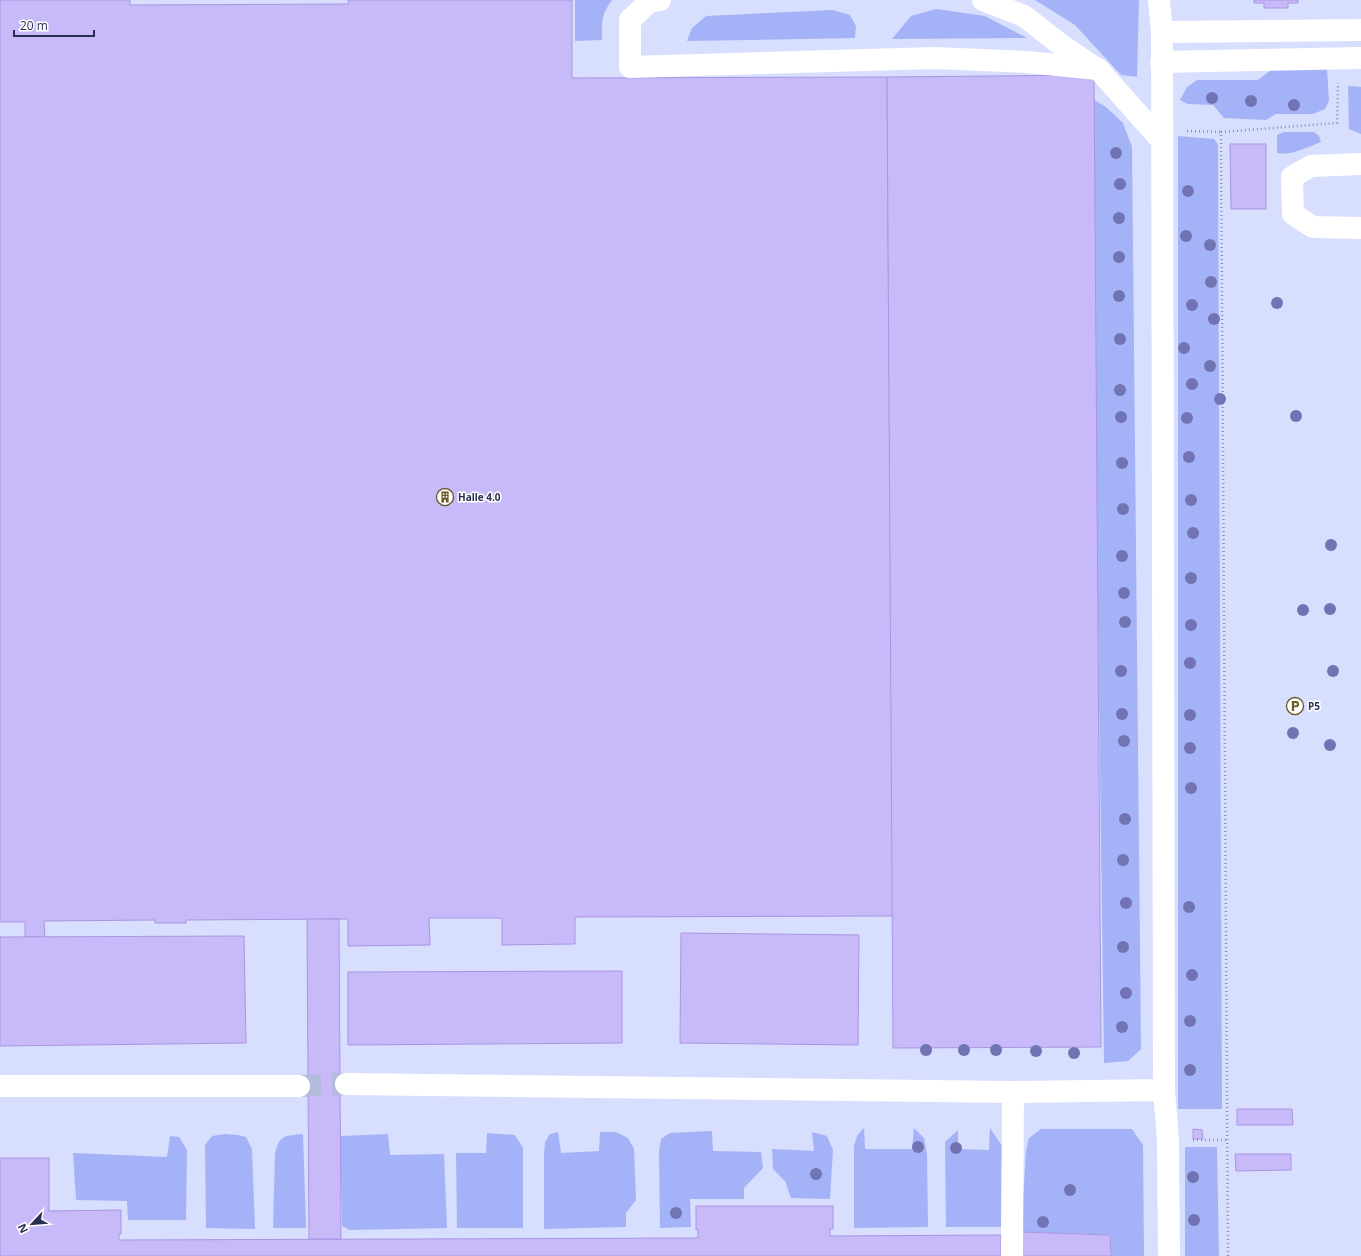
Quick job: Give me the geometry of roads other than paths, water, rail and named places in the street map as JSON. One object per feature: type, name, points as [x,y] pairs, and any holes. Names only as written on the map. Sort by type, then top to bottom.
[{"type":"lane","points":[[660,0],[649,2],[630,20],[630,67],[935,58],[1027,62],[1098,69]]},
{"type":"lane","points":[[983,0],[1024,16],[1060,44],[1098,69],[1162,141]]},
{"type":"lane","points":[[1158,0],[1162,32],[1164,1090],[1168,1141],[1169,1256]]},
{"type":"lane","points":[[1162,32],[1361,30]]},
{"type":"lane","points":[[1161,62],[1361,58]]},
{"type":"lane","points":[[1361,164],[1311,166],[1292,177],[1293,214],[1313,228],[1361,228]]},
{"type":"lane","points":[[346,1084],[1013,1092],[1164,1090]]},
{"type":"lane","points":[[0,1086],[299,1086]]},
{"type":"lane","points":[[1012,1256],[1013,1092]]},
{"type":"tunnel","points":[[299,1086],[346,1084]]},
{"type":"place","name":"Halle 4.0","points":[[445,497]]},
{"type":"place","name":"P5","points":[[1295,706]]}]
